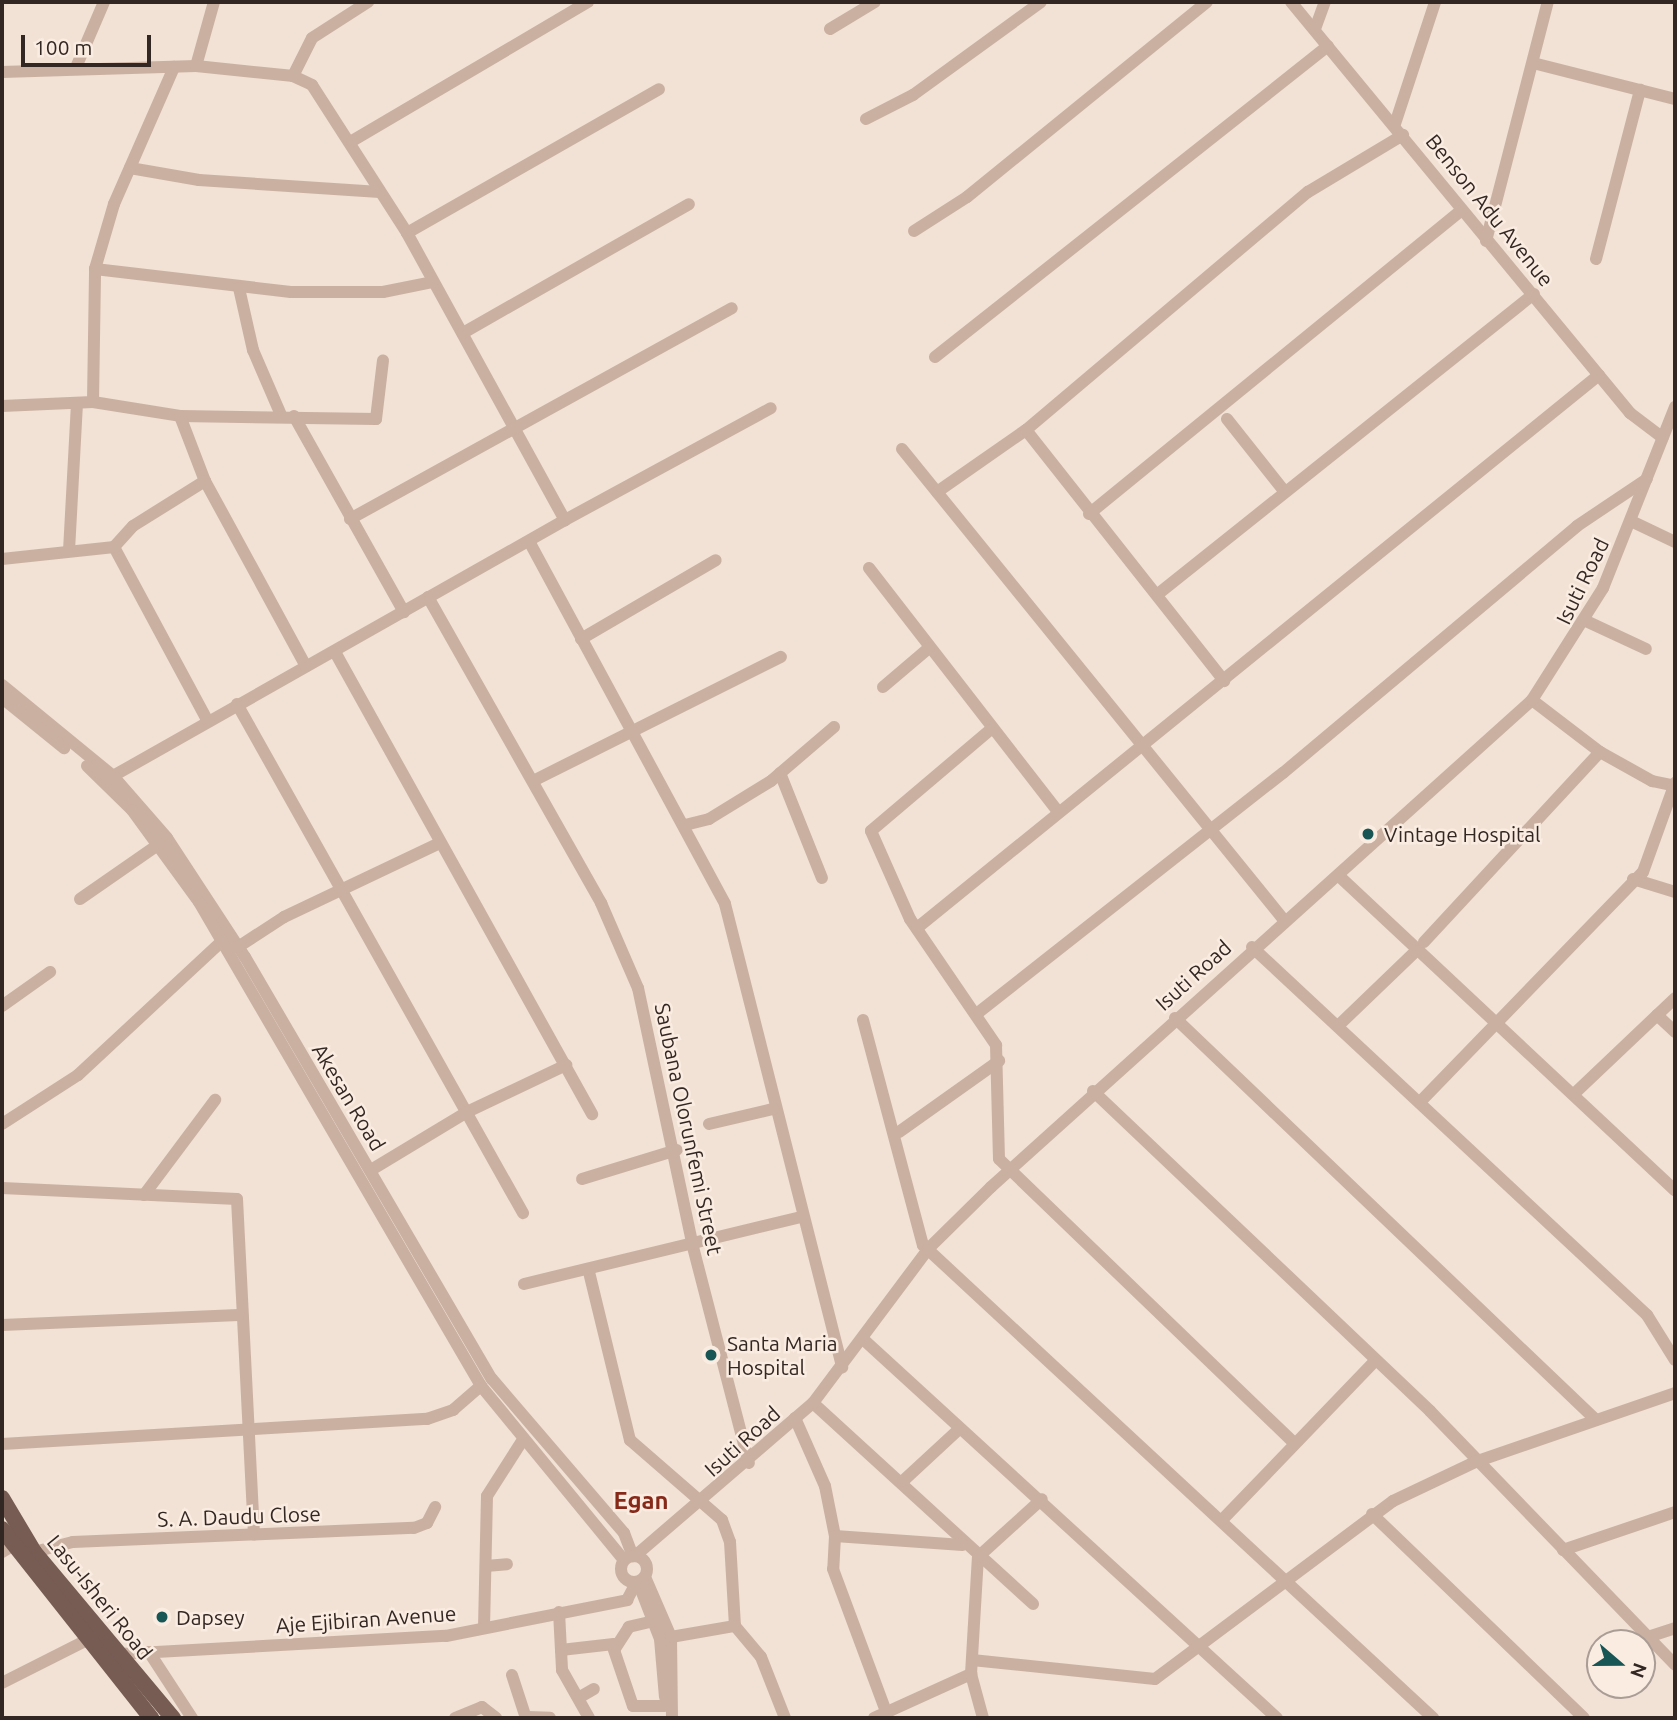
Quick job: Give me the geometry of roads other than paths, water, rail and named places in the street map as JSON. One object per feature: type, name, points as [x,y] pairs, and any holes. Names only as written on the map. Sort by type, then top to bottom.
[{"type":"main road","name":"Lasu-Isheri Road","points":[[2,1498],[34,1552],[173,1718]]},
{"type":"main road","name":"Lasu-Isheri Road","points":[[2,1529],[7,1549],[88,1640],[151,1718]]},
{"type":"street","points":[[77,65],[104,2]]},
{"type":"street","points":[[196,66],[214,2]]},
{"type":"street","points":[[293,76],[312,38],[368,2]]},
{"type":"street","points":[[352,141],[588,2]]},
{"type":"street","points":[[830,29],[875,2]]},
{"type":"street","points":[[866,119],[913,94],[1041,2]]},
{"type":"street","points":[[914,231],[967,197],[1207,2]]},
{"type":"street","name":"Benson Adu Avenue","points":[[1291,2],[1399,129],[1486,241],[1534,294],[1598,375],[1646,429],[1668,433]]},
{"type":"street","points":[[1315,29],[1325,2]]},
{"type":"street","points":[[937,492],[1027,430],[1308,192],[1399,129],[1435,2]]},
{"type":"street","points":[[1486,241],[1548,2]]},
{"type":"street","points":[[935,357],[1328,46]]},
{"type":"street","points":[[1533,63],[1675,99]]},
{"type":"street","points":[[2,72],[77,65],[196,66],[293,76],[320,91],[407,233],[565,520]]},
{"type":"street","points":[[93,402],[94,269],[130,168],[174,67]]},
{"type":"street","points":[[407,233],[659,89]]},
{"type":"street","points":[[1596,259],[1640,90]]},
{"type":"street","points":[[130,168],[199,180],[380,192]]},
{"type":"street","points":[[463,333],[689,204]]},
{"type":"street","points":[[1089,514],[1462,210]]},
{"type":"street","points":[[94,269],[239,288],[383,292],[432,282]]},
{"type":"street","points":[[239,288],[253,350],[281,415]]},
{"type":"street","points":[[1158,594],[1534,294]]},
{"type":"street","points":[[350,519],[732,308]]},
{"type":"street","points":[[2,406],[93,402],[180,415],[378,418],[383,360]]},
{"type":"street","points":[[917,928],[1057,810],[1141,748],[1598,375]]},
{"type":"street","points":[[69,551],[77,404]]},
{"type":"street","name":"Isuti Road","points":[[634,1558],[749,1463],[813,1403],[864,1340],[928,1250],[1008,1171],[1252,947],[1339,876],[1532,700],[1586,621],[1668,433],[1675,407]]},
{"type":"street","points":[[113,776],[207,720],[335,652],[428,597],[530,543],[565,520],[771,408]]},
{"type":"street","points":[[180,415],[205,481],[306,666]]},
{"type":"street","points":[[294,416],[404,612]]},
{"type":"street","points":[[1227,419],[1284,491]]},
{"type":"street","points":[[1027,430],[1089,514],[1158,594],[1224,681]]},
{"type":"street","points":[[902,449],[1141,748],[1283,920]]},
{"type":"street","points":[[979,1012],[1471,621],[1577,526],[1647,479]]},
{"type":"street","points":[[2,559],[114,547],[133,526],[205,481]]},
{"type":"street","points":[[1631,521],[1675,542]]},
{"type":"street","points":[[530,543],[685,825],[725,904],[801,1217],[842,1367]]},
{"type":"street","points":[[114,547],[207,720]]},
{"type":"street","points":[[581,639],[716,561]]},
{"type":"street","points":[[869,568],[990,730],[1057,810]]},
{"type":"street","name":"Saubana Olorunfemi Street","points":[[428,597],[535,780],[638,988],[677,1150],[693,1247],[749,1463]]},
{"type":"street","points":[[1586,621],[1646,649]]},
{"type":"street","points":[[883,687],[929,649]]},
{"type":"street","points":[[335,652],[592,1114]]},
{"type":"street","points":[[535,780],[781,657]]},
{"type":"street","name":"Akesan Road","points":[[2,685],[113,776],[167,838],[238,947],[492,1379],[624,1532],[634,1558]]},
{"type":"street","name":"Akesan Road","points":[[2,698],[96,773],[159,844],[222,941],[481,1386],[522,1441],[614,1542],[634,1558]]},
{"type":"street","points":[[1420,1102],[1495,1020],[1649,861],[1675,785],[1652,781],[1600,752],[1532,700]]},
{"type":"street","points":[[237,704],[523,1213]]},
{"type":"street","points":[[685,825],[709,819],[780,773],[834,727]]},
{"type":"street","points":[[990,730],[871,831],[917,928],[979,1012],[999,1061],[996,1148],[1008,1171],[1293,1442]]},
{"type":"street","points":[[1339,1025],[1420,946],[1600,752]]},
{"type":"street","points":[[780,773],[822,878]]},
{"type":"street","points":[[238,947],[339,889],[440,843]]},
{"type":"street","points":[[80,899],[159,844]]},
{"type":"street","points":[[1339,876],[1420,946],[1675,1190]]},
{"type":"street","points":[[1633,880],[1675,892]]},
{"type":"street","points":[[2,1124],[70,1082],[222,941]]},
{"type":"street","points":[[1252,947],[1339,1025],[1653,1322],[1675,1360]]},
{"type":"street","points":[[2,1006],[50,972]]},
{"type":"street","points":[[1575,1093],[1675,998]]},
{"type":"street","points":[[1657,1015],[1675,1032]]},
{"type":"street","points":[[1175,1018],[1596,1420]]},
{"type":"street","points":[[863,1020],[916,1233],[928,1250],[1433,1718]]},
{"type":"street","points":[[899,1132],[999,1061]]},
{"type":"street","points":[[371,1170],[467,1112],[566,1065]]},
{"type":"street","points":[[1093,1091],[1374,1362],[1644,1629]]},
{"type":"street","points":[[144,1195],[215,1100]]},
{"type":"street","points":[[709,1124],[774,1109]]},
{"type":"street","points":[[582,1179],[677,1150]]},
{"type":"street","points":[[2,1188],[237,1199],[240,1315],[254,1535]]},
{"type":"street","points":[[524,1283],[589,1272],[801,1217]]},
{"type":"street","points":[[589,1272],[630,1440],[645,1459],[704,1501],[728,1531],[735,1626],[761,1657],[785,1718]]},
{"type":"street","points":[[2,1325],[240,1315]]},
{"type":"street","points":[[864,1340],[1042,1499],[1195,1645],[1277,1718]]},
{"type":"street","points":[[1222,1520],[1293,1442],[1374,1362]]},
{"type":"street","points":[[2,1444],[427,1419],[453,1410],[481,1386]]},
{"type":"street","points":[[972,1660],[1144,1681],[1167,1671],[1195,1645],[1286,1583],[1372,1514],[1475,1462],[1675,1393]]},
{"type":"street","points":[[813,1403],[903,1480],[963,1545],[1034,1604]]},
{"type":"street","points":[[795,1418],[825,1486],[835,1536],[833,1569],[881,1716],[971,1674]]},
{"type":"street","points":[[903,1480],[956,1432]]},
{"type":"street","points":[[484,1628],[488,1491],[522,1441]]},
{"type":"street","points":[[984,1718],[971,1674],[978,1557],[1042,1499]]},
{"type":"street","name":"S. A. Daudu Close","points":[[34,1552],[73,1542],[414,1528],[426,1523],[435,1507]]},
{"type":"street","points":[[1563,1550],[1675,1512]]},
{"type":"street","points":[[1372,1514],[1584,1718]]},
{"type":"street","points":[[614,1542],[624,1532]]},
{"type":"street","points":[[835,1536],[963,1545]]},
{"type":"street","points":[[634,1558],[637,1581]]},
{"type":"street","points":[[634,1558],[622,1575],[637,1581],[650,1597],[671,1637],[672,1718]]},
{"type":"street","points":[[486,1566],[507,1564]]},
{"type":"street","name":"Aje Ejibiran Avenue","points":[[120,1654],[410,1639],[484,1628],[627,1600],[637,1581]]},
{"type":"street","points":[[614,1644],[634,1706],[664,1712],[650,1597]]},
{"type":"street","points":[[559,1612],[562,1670],[580,1697],[589,1718]]},
{"type":"street","points":[[561,1650],[614,1644],[635,1624],[654,1621]]},
{"type":"street","points":[[671,1637],[735,1626]]},
{"type":"street","points":[[1656,1634],[1675,1628]]},
{"type":"street","points":[[2,1683],[88,1640]]},
{"type":"street","points":[[1656,1642],[1675,1665]]},
{"type":"street","points":[[149,1653],[192,1718]]},
{"type":"street","points":[[512,1675],[526,1718],[550,1718]]},
{"type":"street","points":[[580,1697],[594,1689]]},
{"type":"street","points":[[456,1718],[482,1707],[496,1718]]},
{"type":"place","name":"Vintage Hospital","points":[[1368,834]]},
{"type":"place","name":"Santa Maria Hospital","points":[[711,1355]]},
{"type":"place","name":"Dapsey","points":[[162,1617]]},
{"type":"district","name":"Egan","points":[[641,1501]]}]
